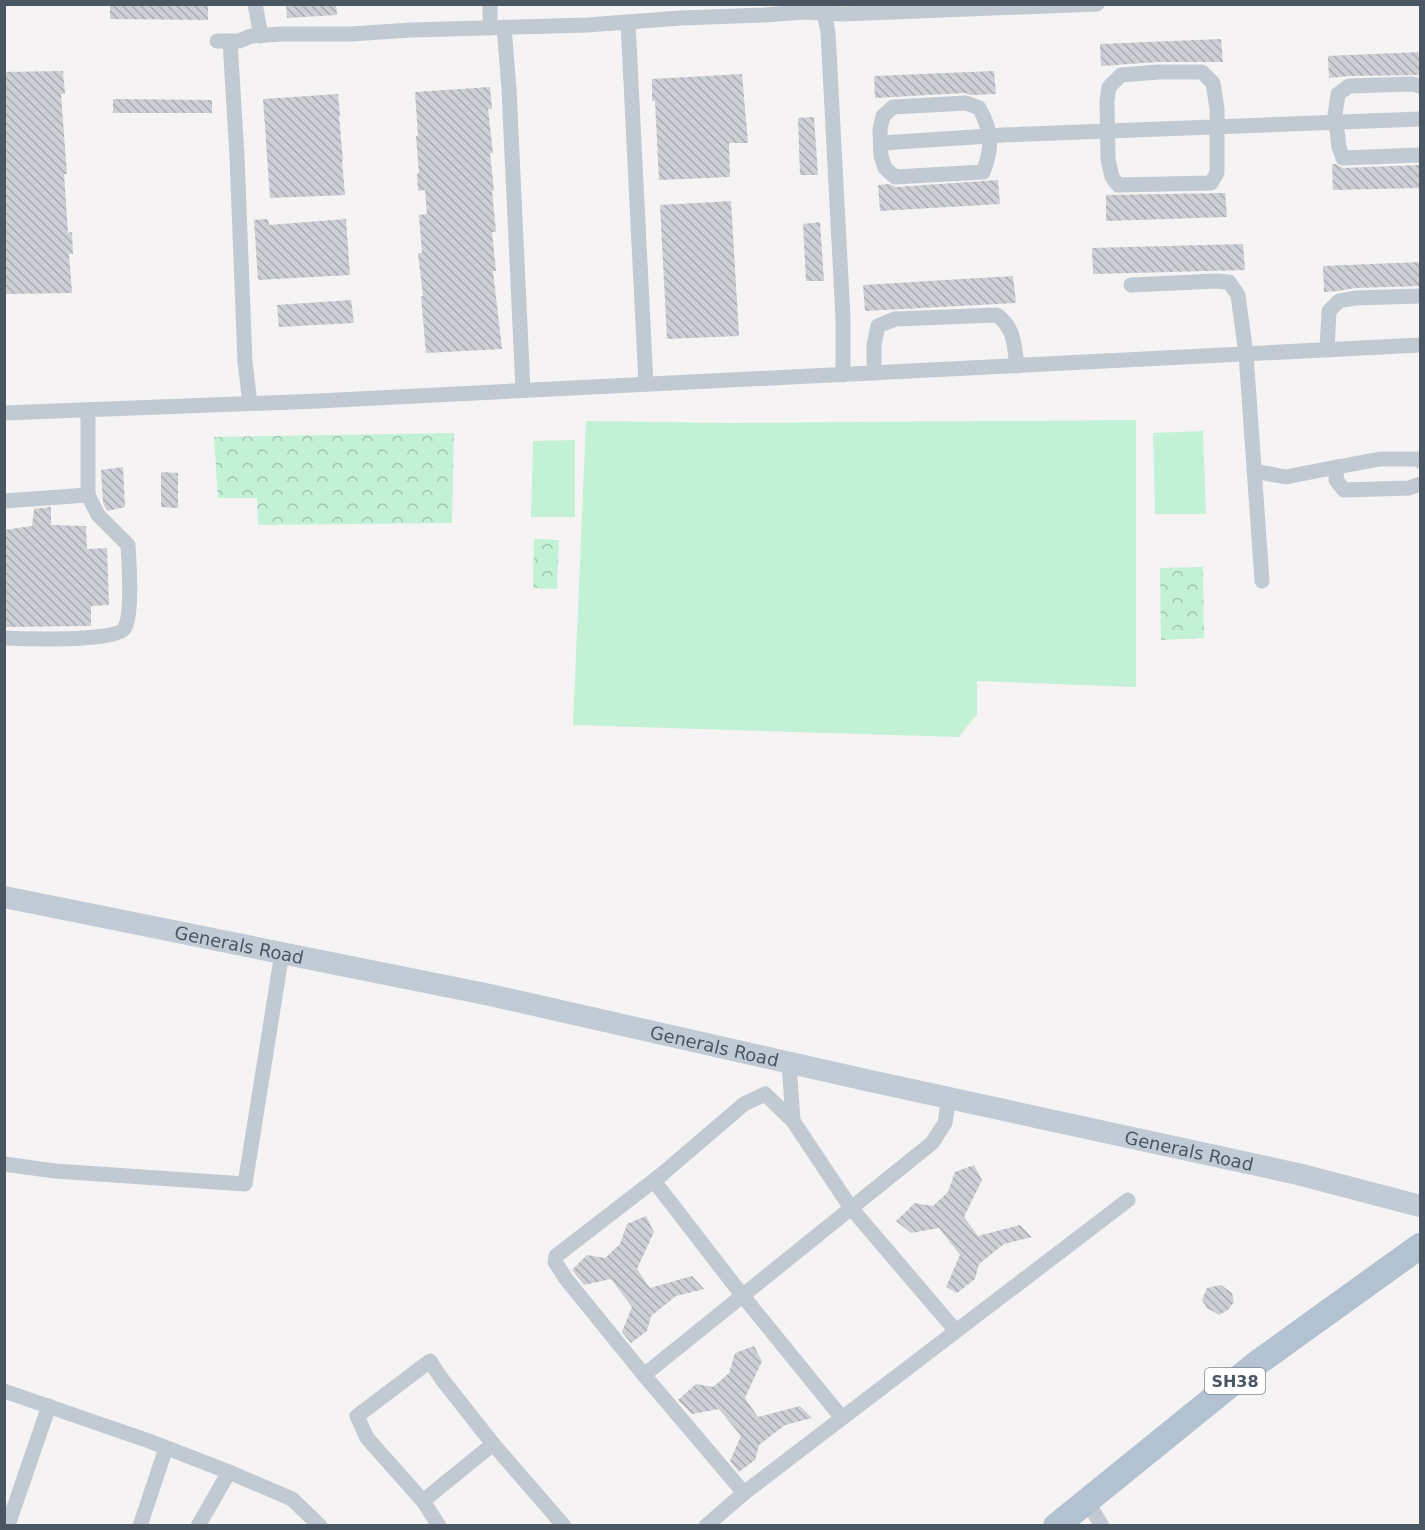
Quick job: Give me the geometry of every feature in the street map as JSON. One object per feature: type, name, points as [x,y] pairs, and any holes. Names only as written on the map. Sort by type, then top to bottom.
[{"type":"main road","name":"SH38","points":[[1056,1526],[1256,1364],[1420,1246]]},
{"type":"street","points":[[255,4],[261,36]]},
{"type":"street","points":[[490,4],[497,28],[510,100],[523,390]]},
{"type":"street","points":[[250,403],[245,362],[237,156],[223,41],[239,40],[251,36],[351,34],[764,15],[804,8],[824,13],[843,14],[1096,4]]},
{"type":"street","points":[[824,13],[828,32],[843,318],[843,375]]},
{"type":"street","points":[[628,22],[646,384]]},
{"type":"street","points":[[1202,72],[1214,83],[1218,127],[1217,173],[1211,183],[1118,184],[1112,177],[1108,159],[1107,101],[1109,87],[1120,75],[1202,72]]},
{"type":"street","points":[[1420,86],[1412,84],[1349,86],[1338,94],[1334,122],[1343,158],[1420,155]]},
{"type":"street","points":[[966,103],[979,108],[987,121],[989,136],[988,159],[983,172],[895,177],[885,168],[881,156],[880,129],[883,116],[893,107],[966,103]]},
{"type":"street","points":[[882,143],[989,136],[1420,119]]},
{"type":"street","points":[[1131,285],[1229,282],[1238,295],[1246,354],[1262,581]]},
{"type":"street","points":[[1327,350],[1329,311],[1339,302],[1355,298],[1420,296]]},
{"type":"street","points":[[874,373],[874,345],[878,326],[895,319],[997,315],[1006,322],[1012,336],[1017,366]]},
{"type":"street","points":[[4,413],[843,375],[1420,345]]},
{"type":"street","points":[[4,638],[71,638],[116,634],[124,629],[129,604],[128,545],[98,515],[88,495],[88,410]]},
{"type":"street","points":[[1254,471],[1286,477],[1380,459],[1419,459],[1420,461]]},
{"type":"street","points":[[1337,467],[1336,480],[1344,490],[1409,488],[1420,484]]},
{"type":"street","points":[[4,501],[88,495]]},
{"type":"street","name":"Generals Road","points":[[4,897],[490,995],[1298,1174],[1420,1206]]},
{"type":"street","points":[[4,1164],[55,1171],[245,1184],[282,953]]},
{"type":"street","points":[[789,1063],[793,1120]]},
{"type":"street","points":[[842,1418],[742,1296],[654,1181],[744,1104],[765,1094],[793,1120],[851,1208],[956,1331]]},
{"type":"street","points":[[644,1375],[932,1143],[945,1123],[949,1098]]},
{"type":"street","points":[[661,1175],[556,1256],[555,1262],[566,1280],[744,1493]]},
{"type":"street","points":[[706,1526],[744,1493],[1128,1200]]},
{"type":"street","points":[[439,1526],[423,1501],[367,1438],[357,1416],[430,1361],[493,1444],[564,1526]]},
{"type":"street","points":[[4,1391],[229,1472],[292,1499],[320,1526]]},
{"type":"street","points":[[4,1522],[9,1522],[50,1406]]},
{"type":"street","points":[[423,1501],[493,1444]]},
{"type":"street","points":[[140,1526],[166,1448]]},
{"type":"street","points":[[198,1526],[229,1472]]},
{"type":"street","points":[[1087,1501],[1102,1526]]},
{"type":"green space","points":[[1136,420],[1136,687],[977,681],[977,714],[959,737],[573,725],[586,421],[730,423]]},
{"type":"green space","points":[[1203,431],[1206,514],[1155,514],[1153,433]]},
{"type":"green space","points":[[454,433],[452,523],[258,525],[257,498],[218,498],[214,437]]},
{"type":"green space","points":[[575,440],[575,517],[531,517],[533,441]]},
{"type":"green space","points":[[534,539],[559,540],[557,589],[533,588]]},
{"type":"green space","points":[[1203,567],[1204,638],[1161,640],[1160,568]]},
{"type":"building","points":[[110,4],[208,4],[208,20],[110,19]]},
{"type":"building","points":[[286,4],[336,4],[337,15],[287,18]]},
{"type":"building","points":[[1221,39],[1223,62],[1158,62],[1101,66],[1100,44]]},
{"type":"building","points":[[1420,52],[1420,75],[1329,78],[1328,56]]},
{"type":"building","points":[[63,71],[65,94],[61,94],[67,174],[64,174],[68,233],[72,232],[73,254],[69,254],[72,293],[4,294],[4,72]]},
{"type":"building","points":[[994,71],[996,94],[971,95],[965,93],[875,98],[874,76]]},
{"type":"building","points":[[742,74],[748,143],[729,143],[730,177],[659,180],[652,79]]},
{"type":"building","points":[[490,87],[492,109],[488,109],[493,153],[490,153],[496,232],[492,232],[496,271],[493,271],[502,349],[426,353],[418,253],[422,253],[419,215],[427,214],[425,190],[418,191],[415,92]]},
{"type":"building","points":[[338,94],[345,195],[270,198],[263,99]]},
{"type":"building","points":[[113,99],[212,100],[212,113],[113,113]]},
{"type":"building","points":[[814,117],[818,175],[800,175],[798,118]]},
{"type":"building","points":[[1332,164],[1343,168],[1420,165],[1420,188],[1333,190]]},
{"type":"building","points":[[998,180],[1000,204],[880,211],[878,185],[889,184],[896,187]]},
{"type":"building","points":[[1225,193],[1227,217],[1106,221],[1106,195]]},
{"type":"building","points":[[731,201],[739,336],[667,339],[660,205]]},
{"type":"building","points":[[268,219],[269,225],[346,219],[350,275],[258,280],[254,220]]},
{"type":"building","points":[[820,222],[824,281],[806,281],[803,224]]},
{"type":"building","points":[[1243,244],[1245,270],[1093,274],[1092,248]]},
{"type":"building","points":[[1420,262],[1420,286],[1355,288],[1324,292],[1323,266]]},
{"type":"building","points":[[1013,276],[1016,303],[865,311],[863,285]]},
{"type":"building","points":[[351,300],[354,323],[279,327],[277,305]]},
{"type":"building","points":[[123,467],[125,507],[107,511],[103,503],[101,470]]},
{"type":"building","points":[[161,472],[178,473],[178,508],[161,507]]},
{"type":"building","points":[[51,507],[51,525],[86,526],[87,549],[107,548],[109,605],[91,606],[91,626],[4,627],[4,530],[32,526],[34,509]]},
{"type":"building","points":[[974,1165],[982,1180],[964,1217],[978,1236],[1020,1225],[1032,1237],[1004,1244],[979,1264],[975,1279],[957,1293],[946,1287],[960,1255],[939,1228],[911,1233],[896,1221],[915,1203],[933,1206],[948,1192],[955,1172]]},
{"type":"building","points":[[646,1216],[654,1232],[637,1269],[650,1288],[692,1276],[704,1289],[676,1296],[651,1316],[647,1331],[631,1343],[622,1332],[632,1307],[611,1279],[584,1285],[572,1270],[587,1255],[605,1258],[620,1244],[627,1224]]},
{"type":"building","points":[[1221,1285],[1232,1293],[1234,1302],[1228,1310],[1219,1315],[1207,1308],[1202,1300],[1207,1288]]},
{"type":"building","points":[[754,1346],[762,1361],[745,1398],[758,1417],[800,1406],[812,1418],[785,1425],[759,1445],[755,1460],[739,1472],[730,1461],[741,1436],[719,1409],[692,1414],[678,1400],[696,1384],[713,1387],[729,1373],[735,1353]]}]
